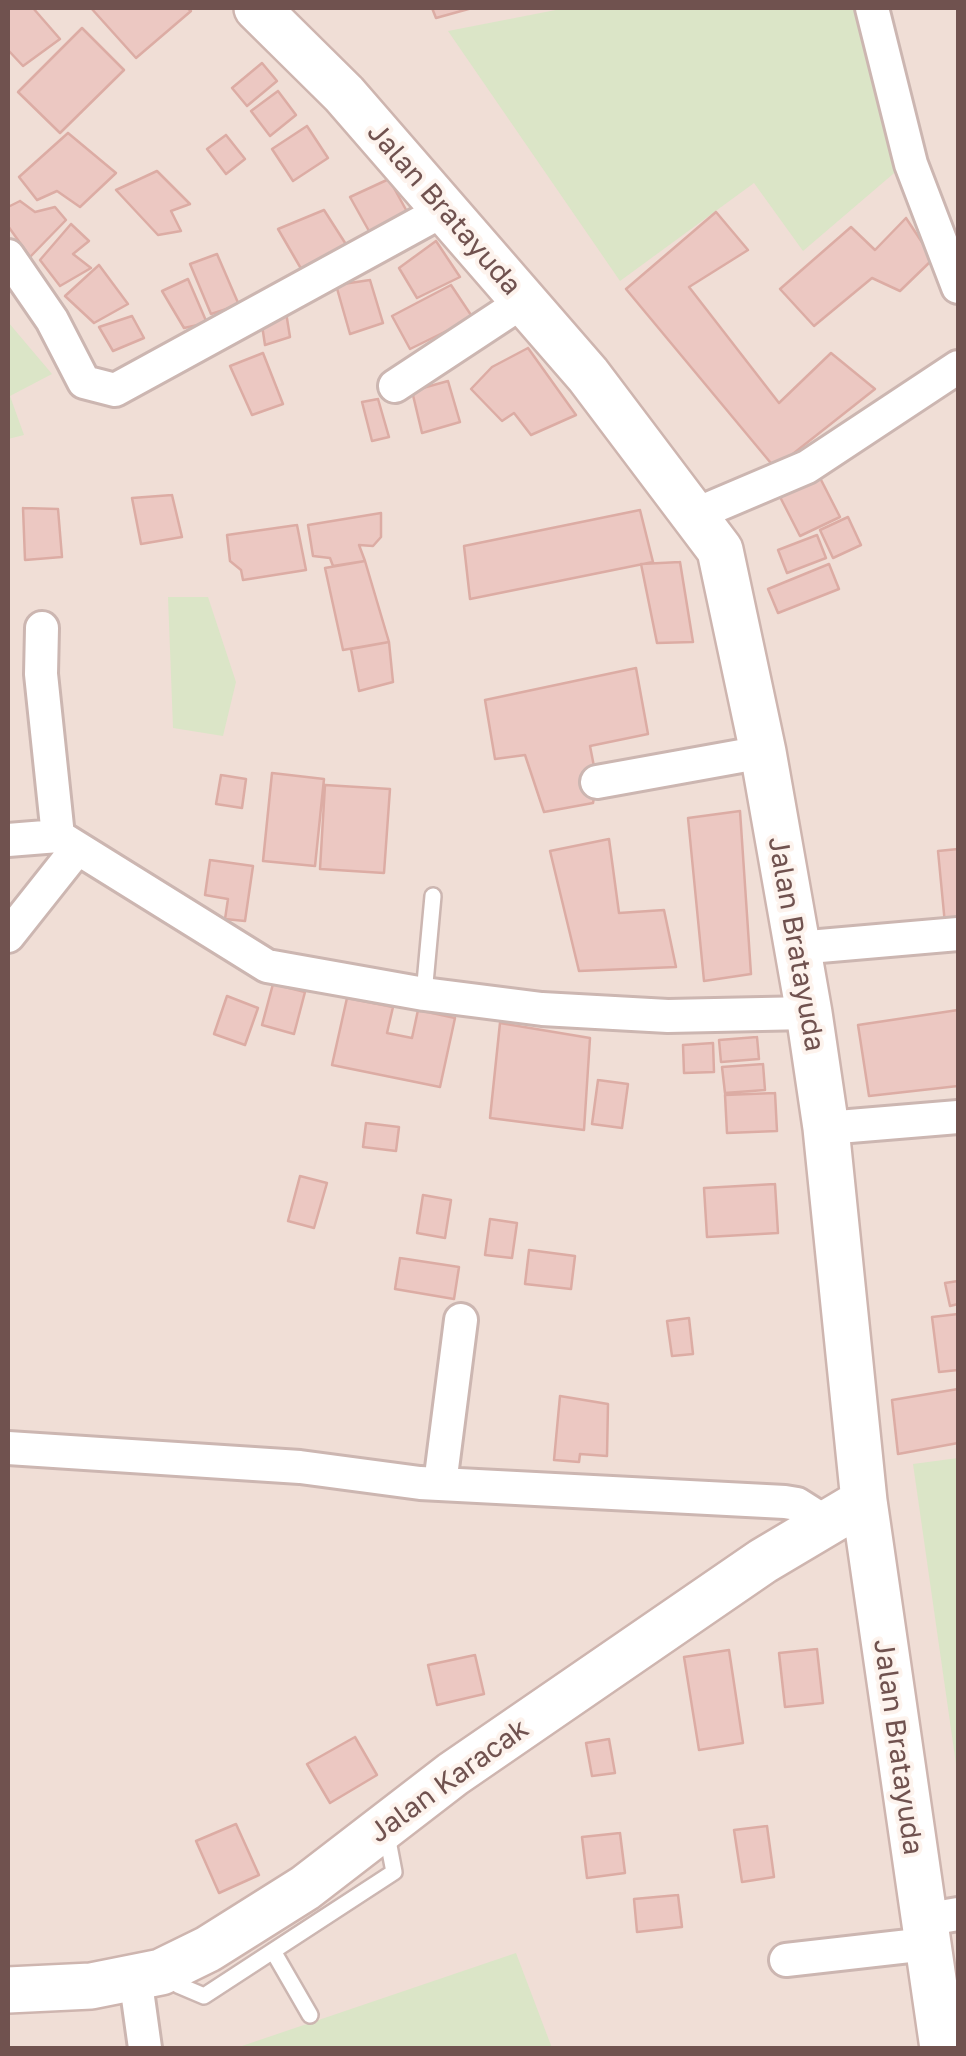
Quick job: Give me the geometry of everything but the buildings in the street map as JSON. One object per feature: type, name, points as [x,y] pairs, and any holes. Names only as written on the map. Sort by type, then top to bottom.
[{"type":"street","name":"Jalan Bratayuda","points":[[257,8],[344,94],[588,375],[720,550],[763,752],[826,1128],[846,1512],[936,1926],[942,2048]]},
{"type":"street","points":[[879,9],[911,164],[958,287]]},
{"type":"street","points":[[8,256],[52,320],[84,382],[115,390],[444,210]]},
{"type":"street","points":[[394,386],[524,301]]},
{"type":"street","points":[[694,516],[806,467],[958,367]]},
{"type":"street","points":[[8,936],[67,843],[41,674],[42,628]]},
{"type":"street","points":[[596,782],[763,752]]},
{"type":"street","points":[[8,840],[67,843],[266,966],[424,994],[542,1009],[668,1016],[809,1014]]},
{"type":"street","points":[[797,948],[958,934]]},
{"type":"street","points":[[826,1128],[958,1118]]},
{"type":"street","points":[[440,1484],[461,1320]]},
{"type":"street","points":[[8,1448],[300,1467],[440,1484],[785,1502],[846,1512]]},
{"type":"street","name":"Jalan Karacak","points":[[8,1989],[91,1986],[156,1972],[305,1888],[453,1774],[730,1584],[846,1512]]},
{"type":"street","points":[[786,1960],[936,1926]]},
{"type":"street","points":[[145,2048],[156,1972]]},
{"type":"lane","points":[[424,994],[433,896]]},
{"type":"lane","points":[[156,1972],[204,1996],[394,1872],[385,1826]]},
{"type":"lane","points":[[273,1951],[310,2015]]},
{"type":"shaded area","points":[[8,8],[958,8],[958,2048],[8,2048]]},
{"type":"green space","points":[[566,8],[859,8],[900,168],[803,251],[754,183],[620,281],[448,31]]},
{"type":"green space","points":[[8,322],[52,374],[10,396],[24,435],[8,439]]},
{"type":"green space","points":[[168,597],[208,597],[236,682],[223,736],[173,728]]},
{"type":"green space","points":[[958,1458],[958,1778],[913,1464]]},
{"type":"green space","points":[[516,1953],[552,2048],[236,2048]]}]
